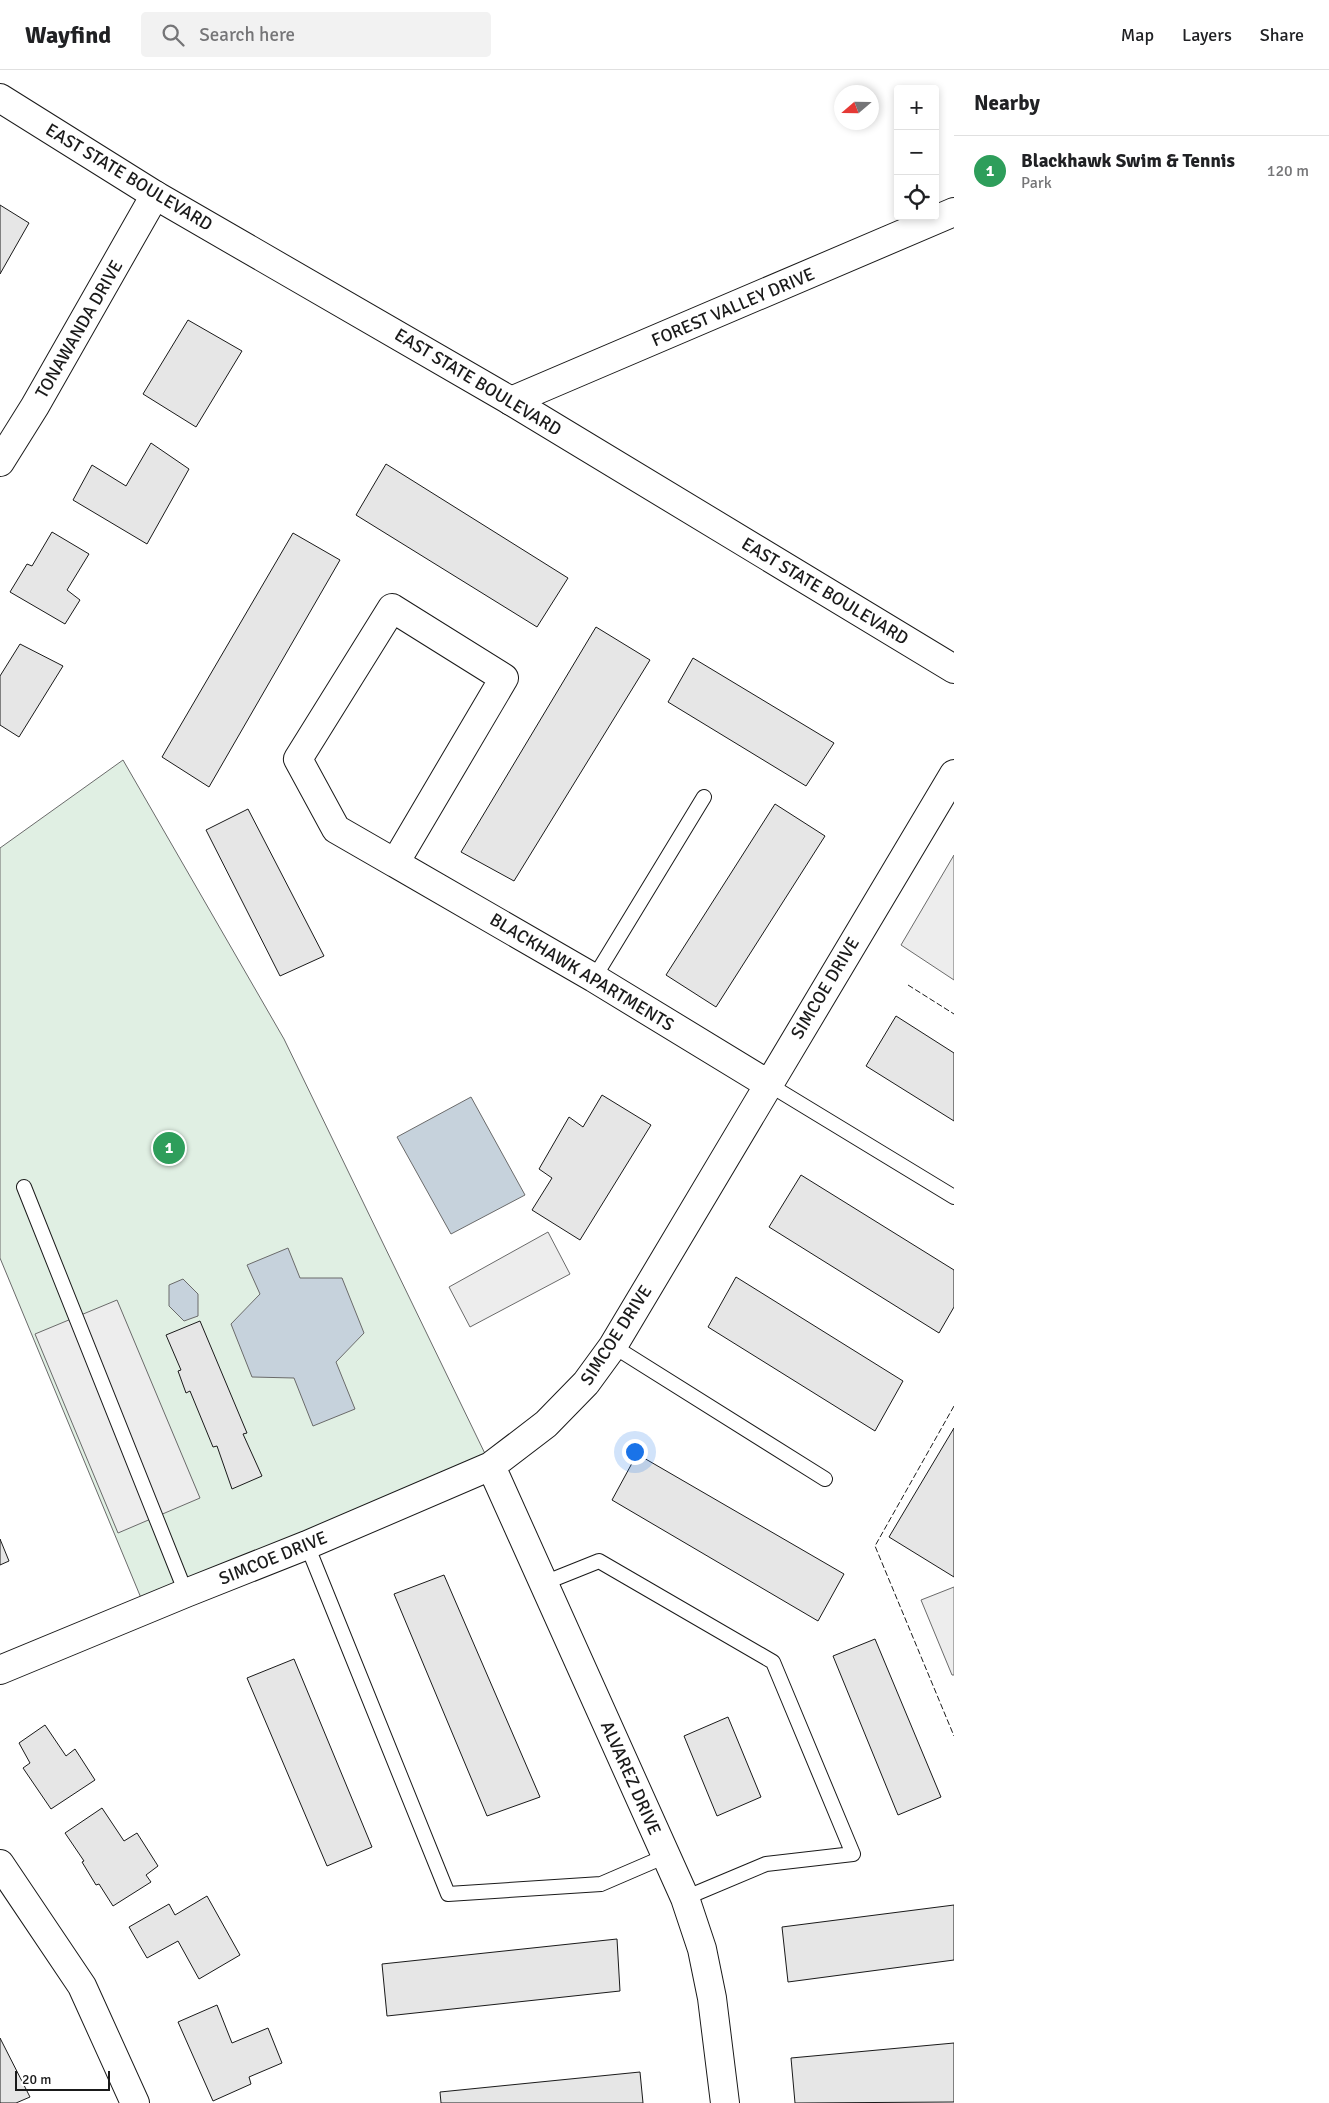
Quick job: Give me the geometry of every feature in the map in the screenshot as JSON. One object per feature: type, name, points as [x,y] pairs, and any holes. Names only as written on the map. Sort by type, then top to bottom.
[{"type":"street","name":"EAST STATE BOULEVARD","points":[[0,98],[155,195],[511,401],[954,669]]},
{"type":"street","name":"TONAWANDA DRIVE","points":[[0,462],[35,406],[155,195]]},
{"type":"street","name":"FOREST VALLEY DRIVE","points":[[511,401],[954,212]]},
{"type":"street","name":"BLACKHAWK APARTMENTS","points":[[395,863],[504,678],[392,608],[298,759],[336,830],[594,978],[768,1084]]},
{"type":"street","name":"SIMCOE DRIVE","points":[[0,1670],[308,1545],[492,1466],[546,1424],[586,1383],[613,1346],[954,774]]},
{"type":"street","name":"ALVAREZ DRIVE","points":[[492,1466],[685,1898],[702,1949],[712,1998],[725,2103]]},
{"type":"street","points":[[0,1864],[82,1986],[135,2103]]},
{"type":"lane","points":[[594,978],[704,797]]},
{"type":"lane","points":[[768,1084],[954,1197]]},
{"type":"lane","points":[[24,1188],[186,1593]]},
{"type":"lane","points":[[613,1346],[826,1479]]},
{"type":"lane","points":[[308,1545],[448,1894],[601,1884],[666,1856]]},
{"type":"lane","points":[[544,1583],[599,1561],[773,1662],[853,1854],[766,1864],[685,1898]]},
{"type":"green space","points":[[123,760],[284,1039],[491,1466],[146,1610],[0,1258],[0,848]]},
{"type":"shaded area","points":[[954,855],[954,980],[901,945]]},
{"type":"shaded area","points":[[471,1097],[525,1195],[451,1234],[397,1137]]},
{"type":"shaded area","points":[[548,1232],[570,1274],[470,1327],[449,1287]]},
{"type":"shaded area","points":[[288,1248],[300,1278],[342,1278],[364,1333],[336,1362],[355,1409],[313,1426],[294,1378],[252,1377],[231,1324],[260,1294],[247,1265]]},
{"type":"shaded area","points":[[183,1279],[198,1294],[198,1316],[184,1321],[169,1306],[169,1285]]},
{"type":"shaded area","points":[[117,1300],[200,1498],[118,1533],[35,1334]]},
{"type":"shaded area","points":[[954,1587],[954,1675],[952,1675],[921,1600]]},
{"type":"building","points":[[0,205],[29,223],[0,274]]},
{"type":"building","points":[[188,320],[242,351],[196,427],[143,394]]},
{"type":"building","points":[[151,443],[189,469],[147,544],[73,500],[92,465],[126,486]]},
{"type":"building","points":[[386,464],[568,578],[537,627],[356,515]]},
{"type":"building","points":[[52,532],[89,554],[67,590],[80,600],[65,624],[10,592],[27,564],[32,566]]},
{"type":"building","points":[[293,533],[340,560],[209,787],[162,757]]},
{"type":"building","points":[[596,627],[650,660],[514,881],[461,852]]},
{"type":"building","points":[[20,644],[63,666],[19,737],[0,725],[0,676]]},
{"type":"building","points":[[693,658],[834,743],[806,786],[668,702]]},
{"type":"building","points":[[775,804],[825,836],[716,1007],[666,975]]},
{"type":"building","points":[[248,809],[324,956],[280,976],[206,830]]},
{"type":"building","points":[[896,1016],[954,1053],[954,1121],[866,1066]]},
{"type":"building","points":[[602,1095],[651,1125],[580,1240],[532,1210],[552,1178],[539,1169],[569,1117],[583,1127]]},
{"type":"building","points":[[801,1175],[954,1270],[954,1307],[939,1333],[769,1227]]},
{"type":"building","points":[[736,1277],[903,1381],[875,1431],[708,1327]]},
{"type":"building","points":[[200,1321],[247,1433],[243,1434],[262,1476],[232,1489],[217,1446],[213,1447],[190,1391],[186,1393],[178,1371],[181,1370],[166,1335]]},
{"type":"building","points":[[954,1428],[954,1577],[889,1537]]},
{"type":"building","points":[[637,1454],[844,1574],[818,1621],[612,1500]]},
{"type":"building","points":[[0,1539],[9,1561],[0,1565]]},
{"type":"building","points":[[444,1575],[540,1797],[487,1816],[394,1594]]},
{"type":"building","points":[[875,1639],[941,1797],[898,1815],[833,1656]]},
{"type":"building","points":[[294,1659],[372,1847],[327,1866],[247,1678]]},
{"type":"building","points":[[728,1717],[761,1797],[717,1816],[684,1736]]},
{"type":"building","points":[[45,1725],[66,1756],[75,1749],[95,1780],[51,1809],[23,1768],[30,1763],[19,1743]]},
{"type":"building","points":[[102,1808],[124,1841],[137,1833],[158,1866],[146,1875],[151,1882],[113,1906],[99,1884],[96,1885],[82,1862],[84,1861],[65,1833]]},
{"type":"building","points":[[207,1896],[240,1955],[199,1979],[178,1941],[147,1958],[129,1927],[169,1904],[175,1915]]},
{"type":"building","points":[[954,1905],[954,1960],[788,1982],[782,1927]]},
{"type":"building","points":[[617,1939],[620,1991],[387,2016],[382,1964]]},
{"type":"building","points":[[217,2005],[232,2043],[268,2028],[282,2063],[249,2077],[251,2084],[213,2101],[178,2022]]},
{"type":"building","points":[[0,2038],[30,2097],[16,2103],[0,2103]]},
{"type":"building","points":[[954,2043],[954,2102],[795,2103],[791,2058]]},
{"type":"building","points":[[640,2072],[643,2103],[441,2103],[440,2092]]},
{"type":"fence","points":[[908,985],[954,1014]]},
{"type":"fence","points":[[954,1406],[875,1546],[954,1736]]},
{"type":"place","name":"Blackhawk Swim & Tennis","points":[[169,1148]]}]
